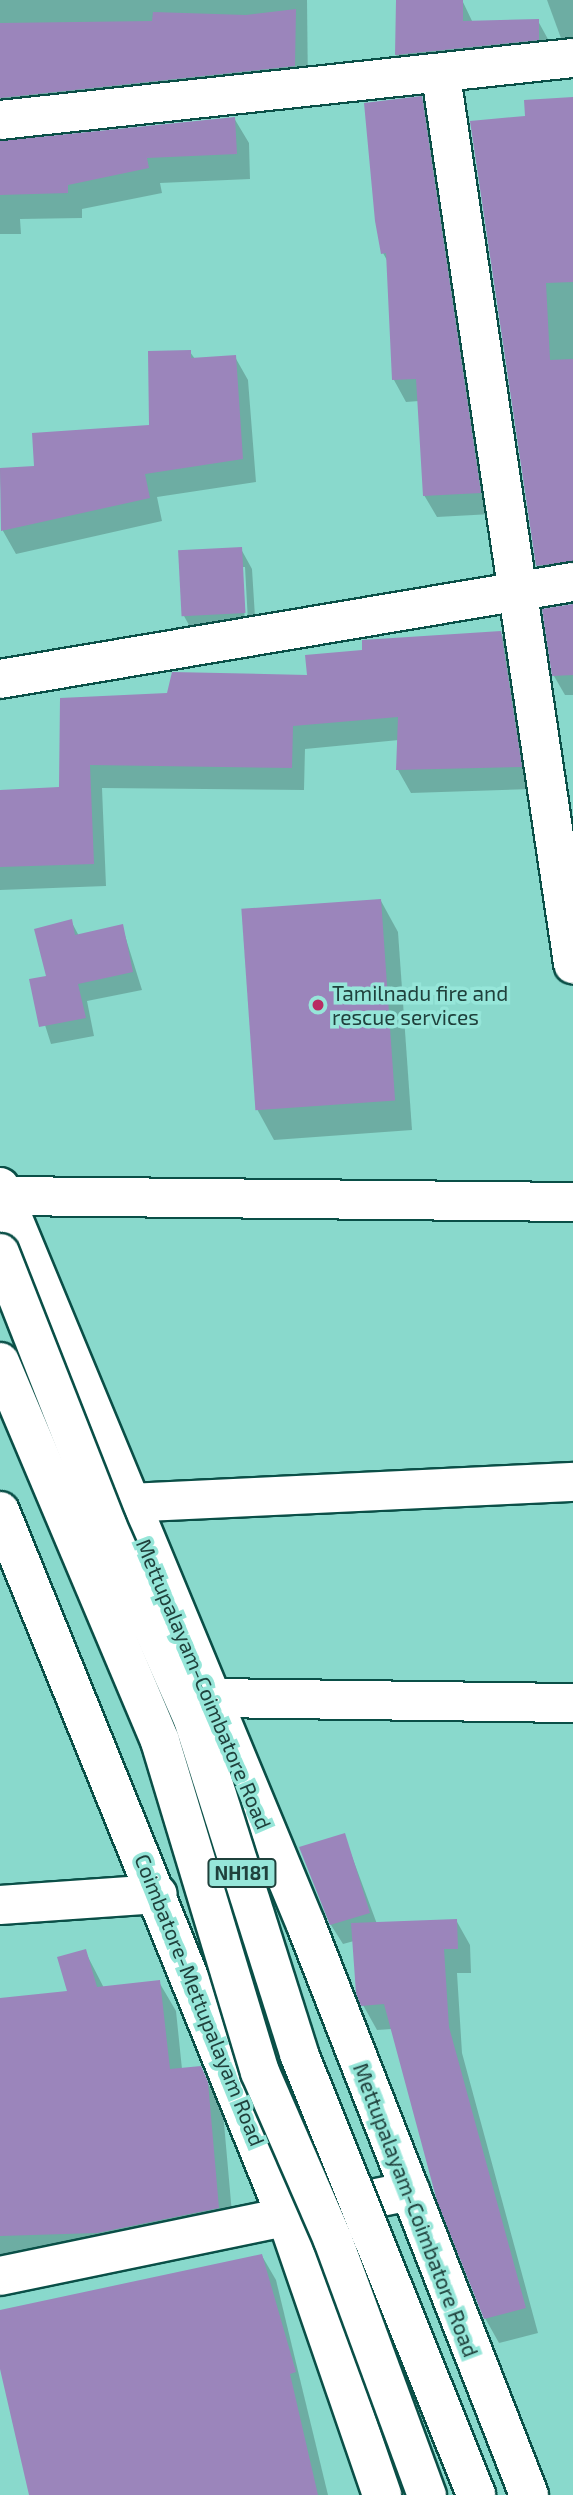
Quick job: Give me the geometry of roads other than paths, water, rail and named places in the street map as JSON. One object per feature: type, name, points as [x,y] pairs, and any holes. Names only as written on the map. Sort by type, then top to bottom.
[{"type":"main road","points":[[0,120],[441,76],[573,58]]},
{"type":"main road","points":[[441,76],[522,590],[573,964]]},
{"type":"main road","points":[[0,679],[573,582]]},
{"type":"main road","points":[[2,1191],[573,1202]]},
{"type":"main road","name":"Mettupalayam-Coimbatore Road","points":[[2,1191],[127,1503],[212,1698],[529,2495]]},
{"type":"main road","name":"NH181","points":[[0,1253],[107,1525],[193,1719],[299,2054],[476,2495]]},
{"type":"main road","name":"NH181","points":[[0,1362],[160,1741],[260,2072],[333,2241],[427,2495]]},
{"type":"main road","points":[[127,1503],[573,1482]]},
{"type":"main road","name":"Coimbatore-Mettupalayam Road","points":[[0,1511],[158,1894],[287,2219],[382,2495]]},
{"type":"main road","points":[[212,1698],[573,1703]]},
{"type":"main road","points":[[0,1905],[158,1894]]},
{"type":"main road","points":[[0,2276],[287,2219],[410,2191]]},
{"type":"place","name":"Tamilnadu fire and rescue services","points":[[318,1005]]}]
